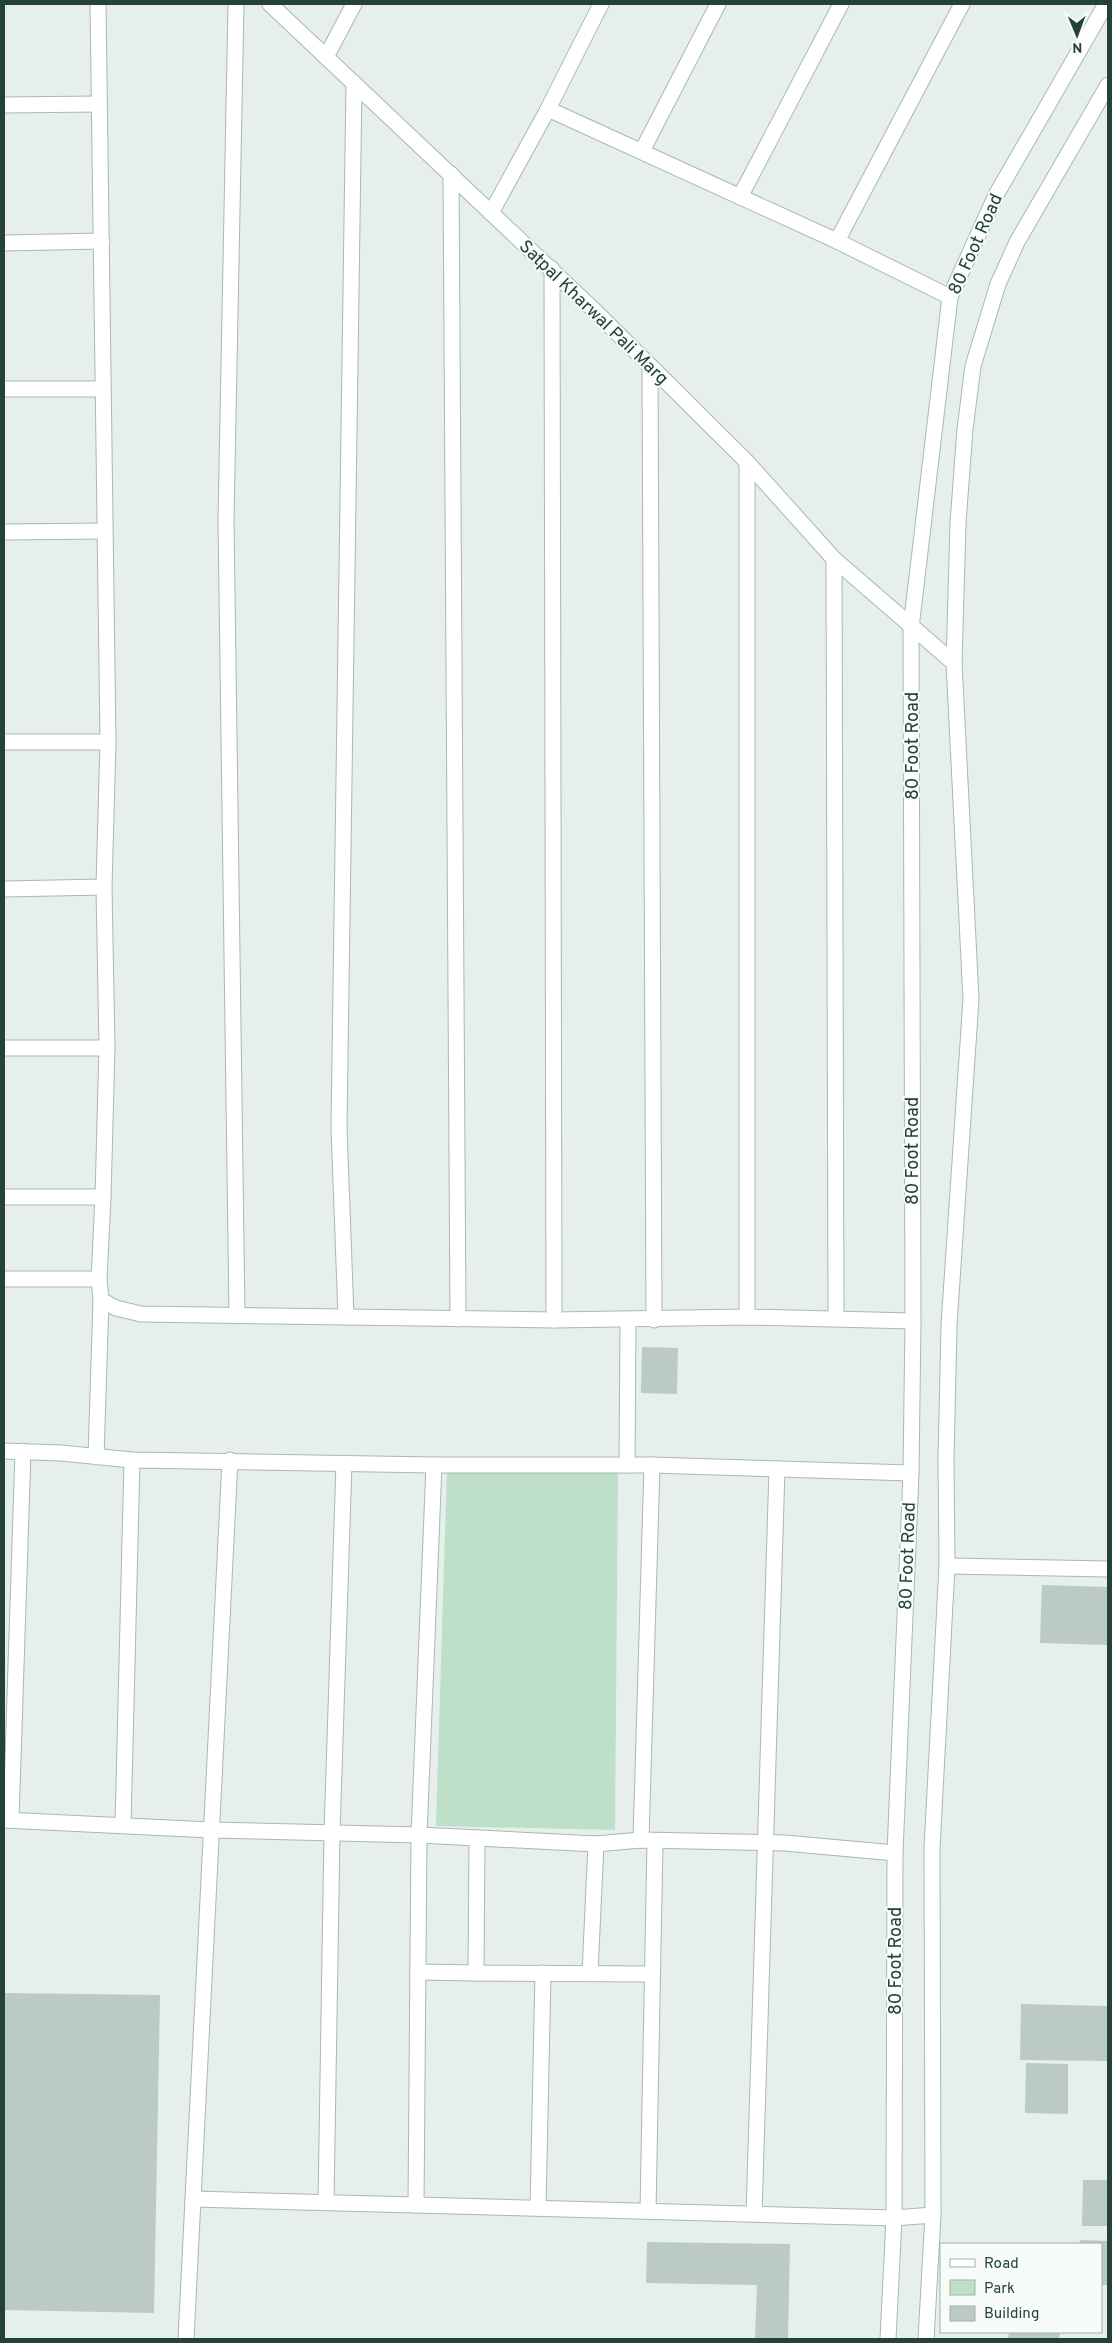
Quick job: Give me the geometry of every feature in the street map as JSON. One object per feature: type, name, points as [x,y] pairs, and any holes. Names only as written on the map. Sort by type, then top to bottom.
[{"type":"street","points":[[96,1457],[101,1300],[98,1279],[103,1197],[107,1048],[104,887],[108,742],[98,4]]},
{"type":"street","points":[[236,4],[226,520],[238,1315]]},
{"type":"street","name":"Satpal Kharwal Pali Marg","points":[[270,4],[552,269],[747,462],[834,559],[911,628],[954,663]]},
{"type":"street","points":[[326,57],[354,4]]},
{"type":"street","points":[[492,212],[548,109],[601,4]]},
{"type":"street","points":[[642,151],[718,4]]},
{"type":"street","points":[[740,197],[841,4]]},
{"type":"street","points":[[837,241],[962,4]]},
{"type":"street","name":"80 Foot Road","points":[[888,2339],[894,2218],[895,1853],[911,1473],[913,1321],[911,628],[950,297],[996,195],[1106,4]]},
{"type":"street","points":[[346,1317],[339,1127],[354,84]]},
{"type":"street","points":[[926,2339],[933,2215],[932,1848],[947,1566],[949,1325],[971,999],[954,663],[958,522],[965,429],[973,366],[998,284],[1017,242],[1108,85]]},
{"type":"street","points":[[4,105],[99,104]]},
{"type":"street","points":[[548,109],[837,241],[950,297]]},
{"type":"street","points":[[451,174],[458,1319]]},
{"type":"street","points":[[4,244],[102,242]]},
{"type":"street","points":[[552,269],[554,1320]]},
{"type":"street","points":[[650,366],[654,1320]]},
{"type":"street","points":[[4,389],[102,389]]},
{"type":"street","points":[[747,462],[747,1317]]},
{"type":"street","points":[[4,532],[104,531]]},
{"type":"street","points":[[834,559],[836,1318]]},
{"type":"street","points":[[4,742],[108,742]]},
{"type":"street","points":[[4,889],[104,887]]},
{"type":"street","points":[[4,1048],[107,1048]]},
{"type":"street","points":[[4,1197],[103,1197]]},
{"type":"street","points":[[4,1279],[98,1279]]},
{"type":"street","points":[[101,1300],[116,1308],[141,1314],[554,1320],[654,1320],[747,1317],[913,1321]]},
{"type":"street","points":[[627,1465],[628,1320]]},
{"type":"street","points":[[4,1451],[132,1460],[230,1460],[434,1465],[652,1465],[911,1473]]},
{"type":"street","points":[[23,1451],[7,1820],[210,1830],[419,1835],[596,1844],[648,1841],[764,1843],[838,1847],[895,1853]]},
{"type":"street","points":[[123,1825],[132,1460]]},
{"type":"street","points":[[186,2339],[230,1460]]},
{"type":"street","points":[[326,2202],[332,1833],[344,1463]]},
{"type":"street","points":[[416,2205],[419,1835],[434,1465]]},
{"type":"street","points":[[648,2211],[652,1974],[648,1841],[652,1465]]},
{"type":"street","points":[[754,2214],[777,1469]]},
{"type":"street","points":[[947,1566],[1108,1569]]},
{"type":"street","points":[[476,1973],[477,1838]]},
{"type":"street","points":[[590,1973],[596,1844]]},
{"type":"street","points":[[418,1972],[652,1974]]},
{"type":"street","points":[[538,2208],[543,1973]]},
{"type":"street","points":[[193,2199],[894,2218],[933,2215]]},
{"type":"green space","points":[[447,1467],[618,1472],[615,1830],[436,1826]]},
{"type":"building","points":[[642,1347],[678,1348],[677,1394],[641,1393]]},
{"type":"building","points":[[1042,1585],[1108,1587],[1108,1645],[1040,1643]]},
{"type":"building","points":[[4,1993],[160,1995],[154,2313],[4,2310]]},
{"type":"building","points":[[1021,2004],[1108,2006],[1108,2061],[1020,2060]]},
{"type":"building","points":[[1026,2063],[1068,2064],[1068,2114],[1025,2113]]},
{"type":"building","points":[[1083,2180],[1108,2180],[1108,2226],[1082,2226]]},
{"type":"building","points":[[1080,2240],[1108,2241],[1108,2285],[1102,2285],[1102,2243],[1079,2243]]},
{"type":"building","points":[[647,2242],[790,2244],[788,2339],[755,2339],[757,2285],[646,2283]]},
{"type":"building","points":[[1009,2333],[1060,2333],[1059,2339],[1008,2339]]}]
